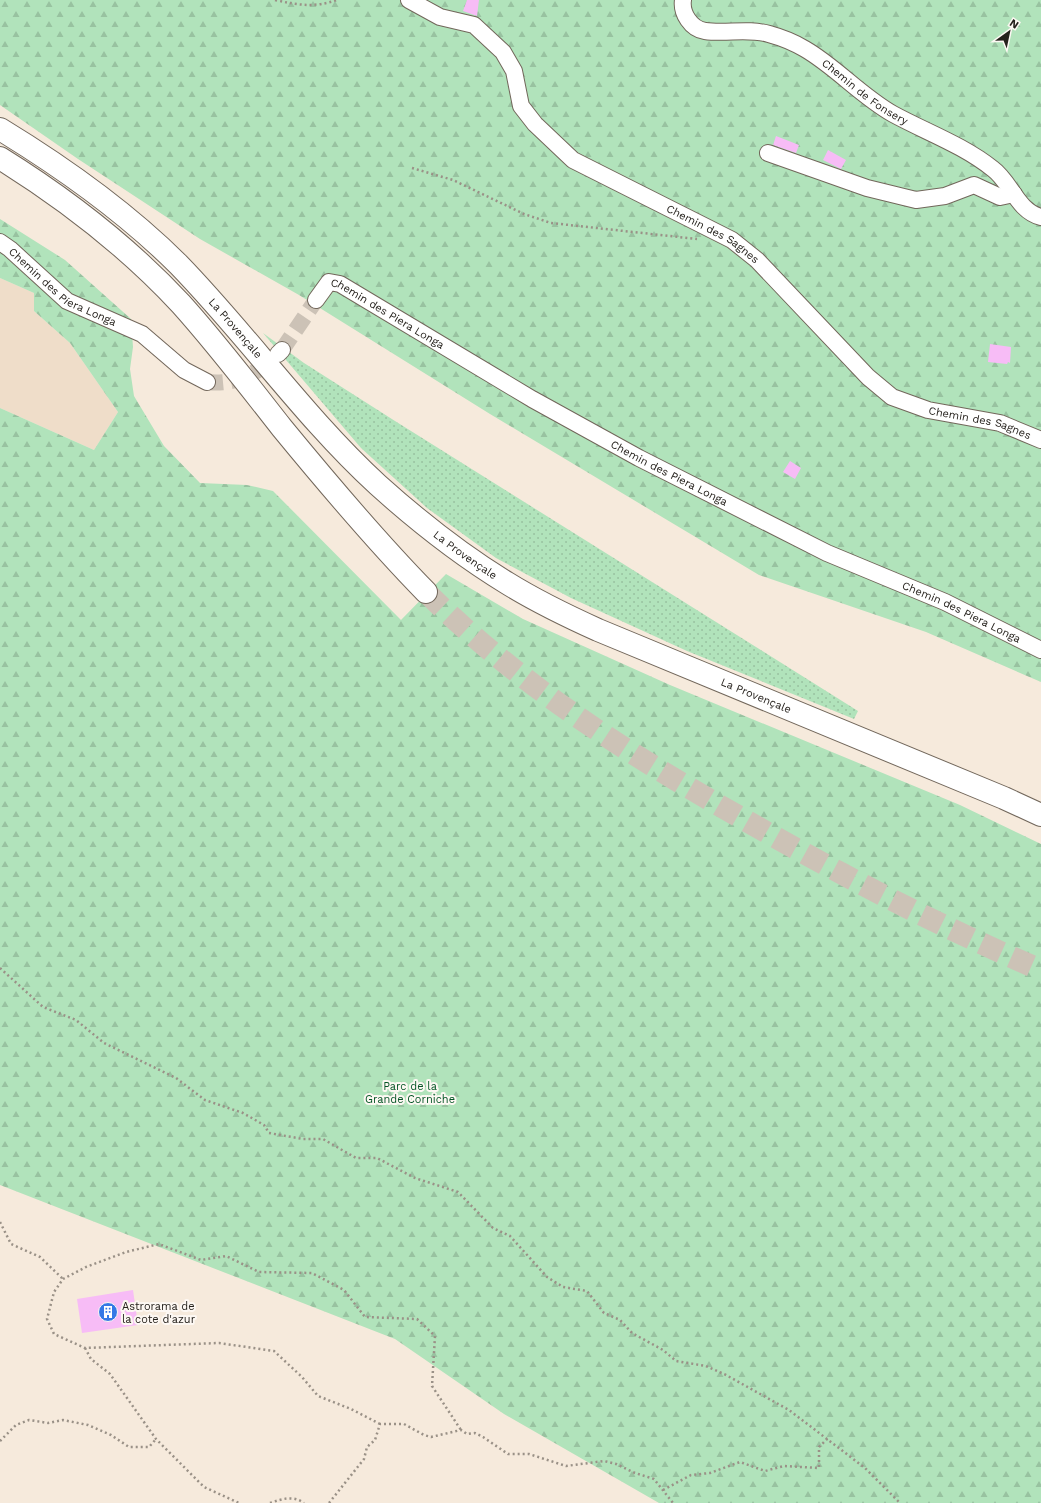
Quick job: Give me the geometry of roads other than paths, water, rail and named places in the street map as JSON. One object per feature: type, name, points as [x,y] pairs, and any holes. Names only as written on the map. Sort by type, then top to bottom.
[{"type":"highway","name":"La Provençale","points":[[0,129],[106,201],[178,264],[222,311],[338,445],[373,480],[424,524],[507,583],[553,609],[598,630],[1004,798],[1041,815]]},
{"type":"highway","points":[[0,158],[83,213],[180,304],[219,348],[282,428],[372,535],[426,592]]},
{"type":"lane","name":"Chemin des Sagnes","points":[[409,0],[440,17],[474,25],[503,52],[514,71],[521,106],[535,124],[572,160],[732,240],[757,260],[858,367],[892,398],[928,410],[1000,423],[1041,440]]},
{"type":"lane","name":"Chemin de Fonsery","points":[[683,0],[682,8],[689,21],[704,31],[768,34],[804,49],[892,113],[940,136],[994,169],[1008,184],[1018,201],[1036,216],[1041,217]]},
{"type":"lane","points":[[768,153],[867,188],[916,200],[945,196],[974,185],[1000,197],[1014,194]]},
{"type":"lane","name":"Chemin des Piera Longa","points":[[0,242],[10,249],[67,301],[142,334],[184,370],[207,382]]},
{"type":"lane","name":"Chemin des Piera Longa","points":[[316,300],[329,282],[340,284],[532,398],[639,458],[827,553],[945,602],[1041,650]]},
{"type":"tunnel","points":[[282,350],[316,300]]},
{"type":"tunnel","points":[[207,382],[217,383],[243,378],[267,364],[274,358]]},
{"type":"tunnel","points":[[426,592],[462,626],[538,688],[578,717],[659,770],[854,880],[965,936],[1041,970]]},
{"type":"place","name":"Astrorama de la cote d'azur","points":[[108,1312]]},
{"type":"park label","name":"Parc de la Grande Corniche","points":[[410,1092]]}]
